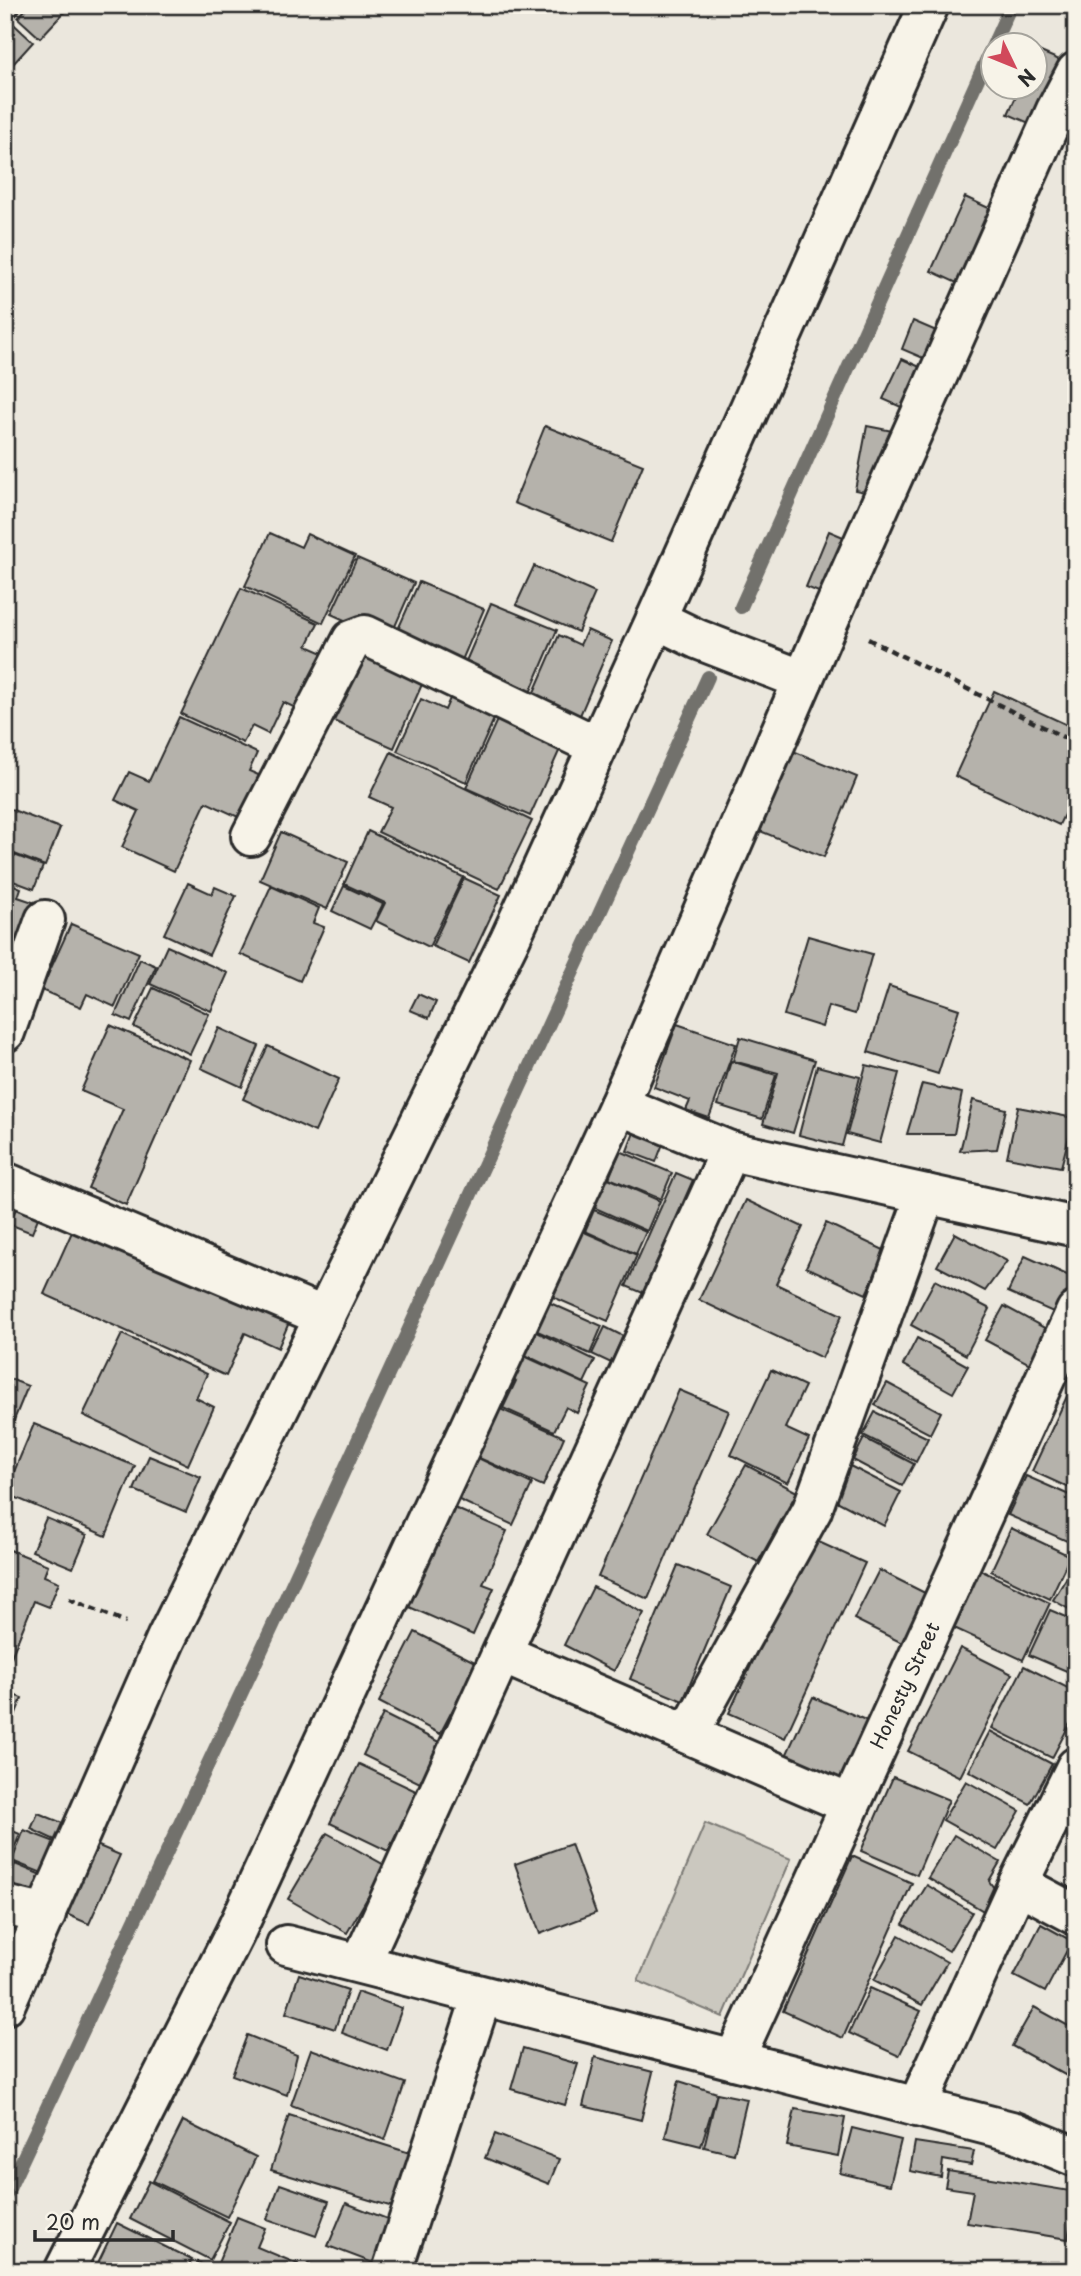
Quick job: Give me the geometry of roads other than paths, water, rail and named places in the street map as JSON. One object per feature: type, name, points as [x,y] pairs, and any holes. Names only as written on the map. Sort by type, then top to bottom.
[{"type":"street","points":[[5,2005],[166,1639],[510,939],[656,620],[929,5]]},
{"type":"street","points":[[64,2271],[235,1933],[619,1105],[829,620],[1056,110],[1076,72]]},
{"type":"street","points":[[656,620],[803,680]]},
{"type":"street","points":[[251,836],[352,640],[365,635],[597,746]]},
{"type":"street","points":[[5,1032],[46,920]]},
{"type":"street","points":[[619,1105],[730,1151],[1076,1227]]},
{"type":"street","points":[[361,1963],[730,1151]]},
{"type":"street","points":[[5,1182],[325,1317]]},
{"type":"street","points":[[689,1733],[812,1510],[926,1194]]},
{"type":"street","name":"Honesty Street","points":[[734,2060],[1076,1311]]},
{"type":"street","points":[[503,1654],[849,1804]]},
{"type":"street","points":[[917,2107],[1018,1884],[1076,1767]]},
{"type":"street","points":[[1018,1884],[1076,1915]]},
{"type":"street","points":[[5,1905],[46,1915]]},
{"type":"street","points":[[286,1945],[1015,2132],[1076,2157]]},
{"type":"street","points":[[392,2271],[482,1996]]},
{"type":"waterway","points":[[741,607],[1011,5]]},
{"type":"waterway","points":[[5,2197],[283,1604],[708,677]]}]
